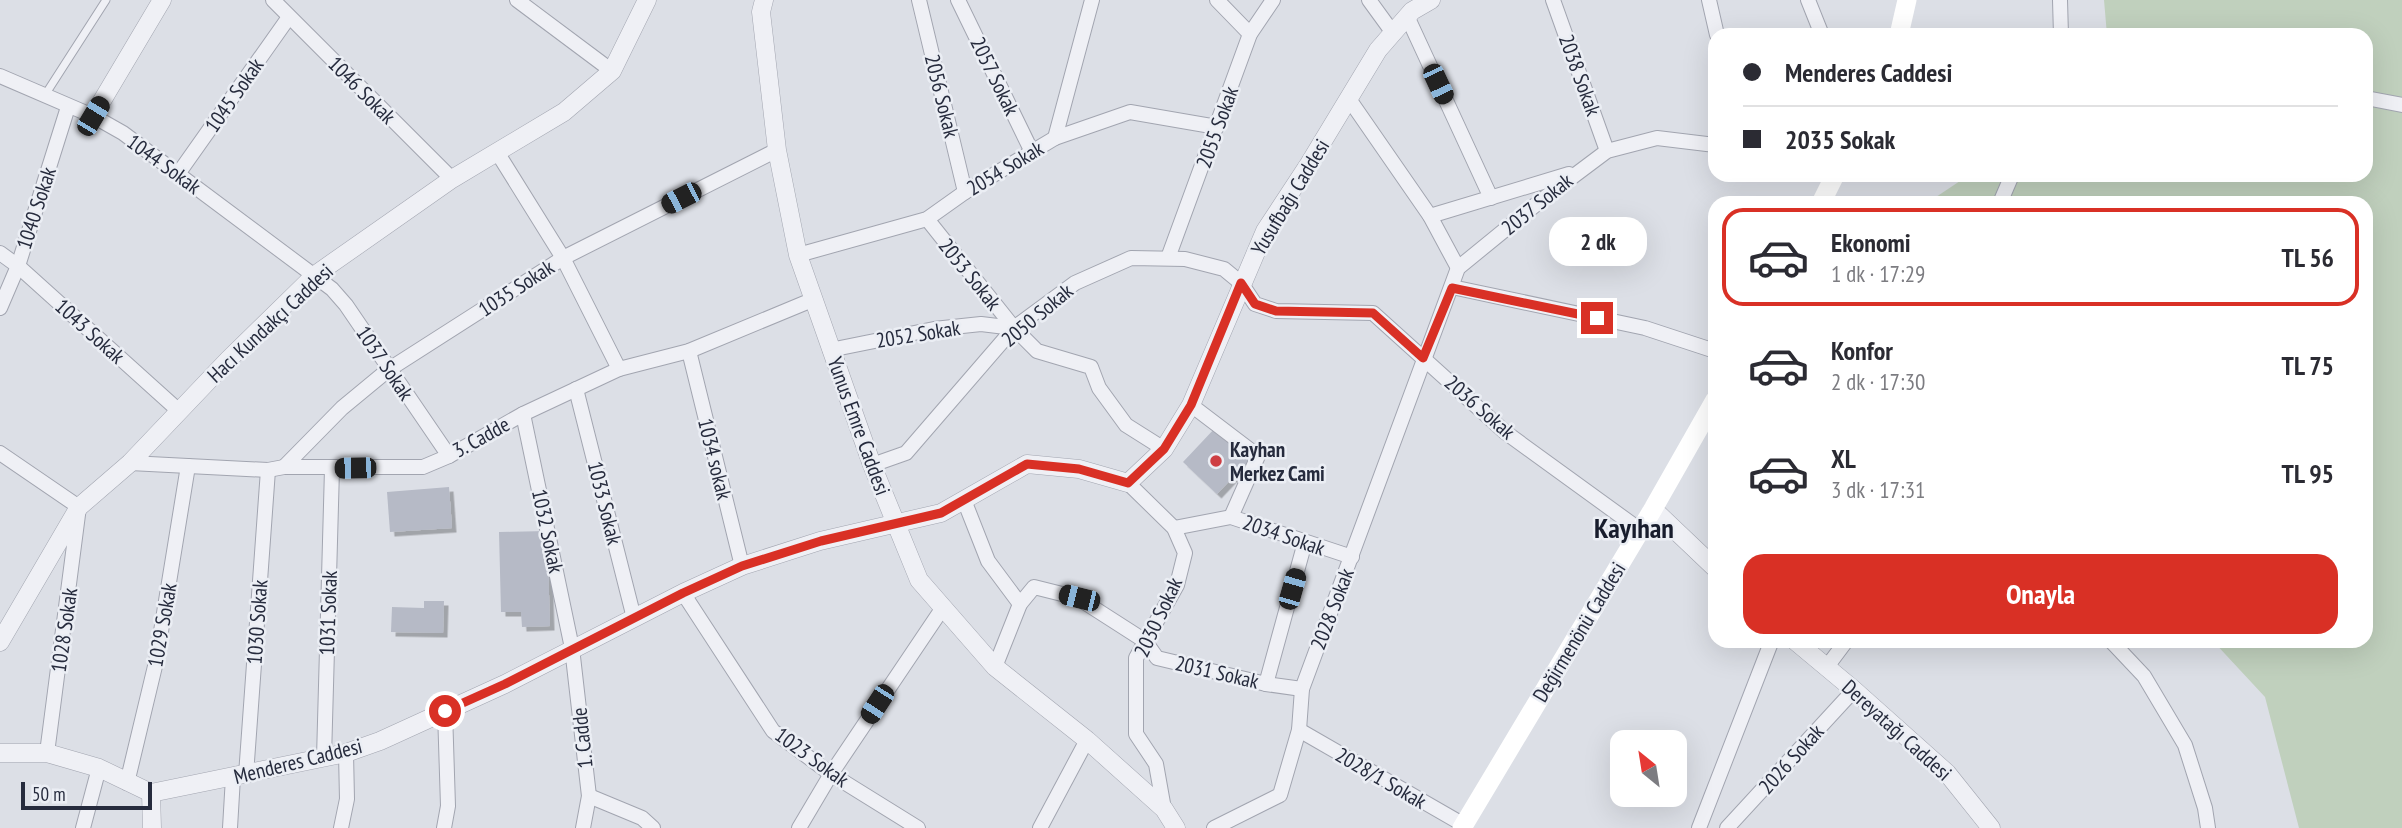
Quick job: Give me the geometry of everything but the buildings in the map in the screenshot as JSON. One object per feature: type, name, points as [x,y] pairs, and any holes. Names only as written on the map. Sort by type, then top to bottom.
[{"type":"main road","points":[[1901,28],[1907,0]]},
{"type":"main road","name":"Değirmenönü Caddesi","points":[[1463,827],[1708,412]]},
{"type":"street","points":[[93,116],[162,0]]},
{"type":"street","name":"1046 Sokak","points":[[273,0],[452,179]]},
{"type":"street","points":[[517,0],[612,71]]},
{"type":"street","name":"Hacı Kundakçı Caddesi","points":[[0,642],[79,507],[130,463],[315,275],[452,179],[564,112],[612,71],[648,0]]},
{"type":"street","name":"Yunus Emre Caddesi","points":[[764,0],[761,12],[776,150],[799,255],[812,300],[872,465],[919,580],[995,667],[1087,740],[1164,809],[1176,828]]},
{"type":"street","name":"2056 Sokak","points":[[919,0],[965,192]]},
{"type":"street","name":"2057 Sokak","points":[[958,0],[1032,152]]},
{"type":"street","points":[[1055,138],[1092,0]]},
{"type":"street","points":[[1217,0],[1250,34]]},
{"type":"street","name":"2055 Sokak","points":[[1168,258],[1250,34],[1273,0]]},
{"type":"street","points":[[1369,0],[1393,33]]},
{"type":"street","name":"Yusufbağı Caddesi","points":[[1128,483],[1164,449],[1191,405],[1265,231],[1378,50],[1412,11],[1432,0]]},
{"type":"street","name":"2038 Sokak","points":[[1553,0],[1607,150]]},
{"type":"street","points":[[1709,0],[1715,28]]},
{"type":"street","points":[[1808,0],[1819,28]]},
{"type":"street","points":[[2060,0],[2061,28]]},
{"type":"street","points":[[1407,16],[1491,198]]},
{"type":"street","name":"1045 Sokak","points":[[178,174],[289,17]]},
{"type":"street","name":"1044 Sokak","points":[[0,76],[93,116],[123,133],[315,275]]},
{"type":"street","points":[[1349,99],[1430,216],[1458,268],[1423,358]]},
{"type":"street","points":[[2373,99],[2402,105]]},
{"type":"street","name":"1040 Sokak","points":[[0,307],[18,266],[68,107]]},
{"type":"street","name":"2054 Sokak","points":[[799,255],[927,219],[965,192],[1055,138],[1130,112],[1217,127]]},
{"type":"street","name":"2037 Sokak","points":[[1458,268],[1607,150],[1657,138],[1708,144]]},
{"type":"street","name":"1035 Sokak","points":[[284,467],[342,408],[388,370],[563,258],[776,150]]},
{"type":"street","points":[[497,152],[563,258],[619,369]]},
{"type":"street","points":[[1430,216],[1579,171]]},
{"type":"street","name":"2053 Sokak","points":[[927,219],[1014,328]]},
{"type":"street","name":"1043 Sokak","points":[[0,253],[18,266],[179,411]]},
{"type":"street","name":"2050 Sokak","points":[[872,465],[906,453],[1014,328],[1074,283],[1131,258],[1168,258],[1185,259],[1224,269],[1241,283]]},
{"type":"street","name":"1037 Sokak","points":[[315,275],[346,305],[449,456]]},
{"type":"street","name":"2036 Sokak","points":[[1241,283],[1255,304],[1276,311],[1373,313],[1505,432],[1640,530]]},
{"type":"street","points":[[1452,288],[1645,328],[1708,349]]},
{"type":"street","name":"3. Cadde","points":[[130,463],[268,470],[284,467],[423,467],[449,456],[523,414],[619,369],[689,352],[812,300]]},
{"type":"street","name":"2052 Sokak","points":[[830,350],[934,329],[981,324],[1014,328]]},
{"type":"street","points":[[1014,328],[1037,351],[1091,367],[1099,388],[1126,425],[1164,449]]},
{"type":"street","name":"1034 sokak","points":[[689,352],[742,566]]},
{"type":"street","name":"2028 Sokak","points":[[1214,828],[1280,795],[1299,730],[1302,689],[1423,358]]},
{"type":"street","name":"1033 Sokak","points":[[576,388],[634,618]]},
{"type":"street","points":[[1191,405],[1258,456],[1231,517]]},
{"type":"street","name":"1032 Sokak","points":[[523,414],[572,648]]},
{"type":"street","points":[[0,453],[79,507]]},
{"type":"street","points":[[895,522],[941,513],[1027,464],[1079,469],[1128,483]]},
{"type":"street","name":"1029 Sokak","points":[[127,783],[156,662],[188,466]]},
{"type":"street","name":"1031 Sokak","points":[[324,758],[332,469]]},
{"type":"street","name":"1030 Sokak","points":[[230,828],[240,776],[268,470]]},
{"type":"street","name":"2030 Sokak","points":[[1128,483],[1174,528],[1185,553],[1177,585],[1136,658],[1136,734],[1156,764],[1164,809]]},
{"type":"street","points":[[964,500],[988,561],[1020,604],[995,667]]},
{"type":"street","name":"1028 Sokak","points":[[47,753],[79,507]]},
{"type":"street","points":[[1653,509],[1708,561]]},
{"type":"street","name":"2034 Sokak","points":[[1174,528],[1231,517],[1352,558]]},
{"type":"street","name":"Menderes Caddesi","points":[[151,793],[346,753],[505,684],[572,648],[742,566],[821,541],[895,522]]},
{"type":"street","points":[[1266,684],[1305,542]]},
{"type":"street","name":"2031 Sokak","points":[[1020,604],[1034,587],[1079,598],[1145,641],[1157,658],[1266,684],[1302,689]]},
{"type":"street","name":"1023 Sokak","points":[[683,593],[773,731],[831,774],[918,828]]},
{"type":"street","points":[[799,828],[831,774],[942,609]]},
{"type":"street","name":"1. Cadde","points":[[572,648],[589,796],[583,828]]},
{"type":"street","points":[[1699,828],[1769,648]]},
{"type":"street","name":"Dereyatağı Caddesi","points":[[1803,648],[1947,773],[1991,828]]},
{"type":"street","points":[[1826,667],[1841,648]]},
{"type":"street","points":[[2118,648],[2144,676],[2185,745],[2206,808],[2208,828]]},
{"type":"street","name":"2026 Sokak","points":[[1737,825],[1854,690]]},
{"type":"street","points":[[444,828],[448,806],[445,711]]},
{"type":"street","name":"2028/1 Sokak","points":[[1299,730],[1463,827]]},
{"type":"street","points":[[1040,828],[1087,740]]},
{"type":"street","points":[[0,753],[47,753],[99,768],[151,793],[152,828]]},
{"type":"street","points":[[341,828],[347,799],[346,753]]},
{"type":"street","points":[[83,828],[99,768]]},
{"type":"street","points":[[589,796],[642,818],[653,828]]},
{"type":"lane","points":[[44,96],[106,0]]},
{"type":"green space","points":[[2104,0],[2402,0],[2402,828],[2299,828],[2265,697],[2220,648],[2373,648],[2373,196],[1938,196],[1958,182],[2373,182],[2373,28],[2106,28]]},
{"type":"place","name":"Kayhan Merkez Cami","points":[[1216,461]]},
{"type":"district","name":"Kayıhan","points":[[1634,527]]},
{"type":"route","points":[[445,711],[742,566],[821,541],[941,513],[1027,464],[1079,469],[1128,483],[1164,449],[1191,405],[1241,283],[1255,304],[1276,311],[1373,313],[1423,358],[1452,288],[1597,318]]}]
